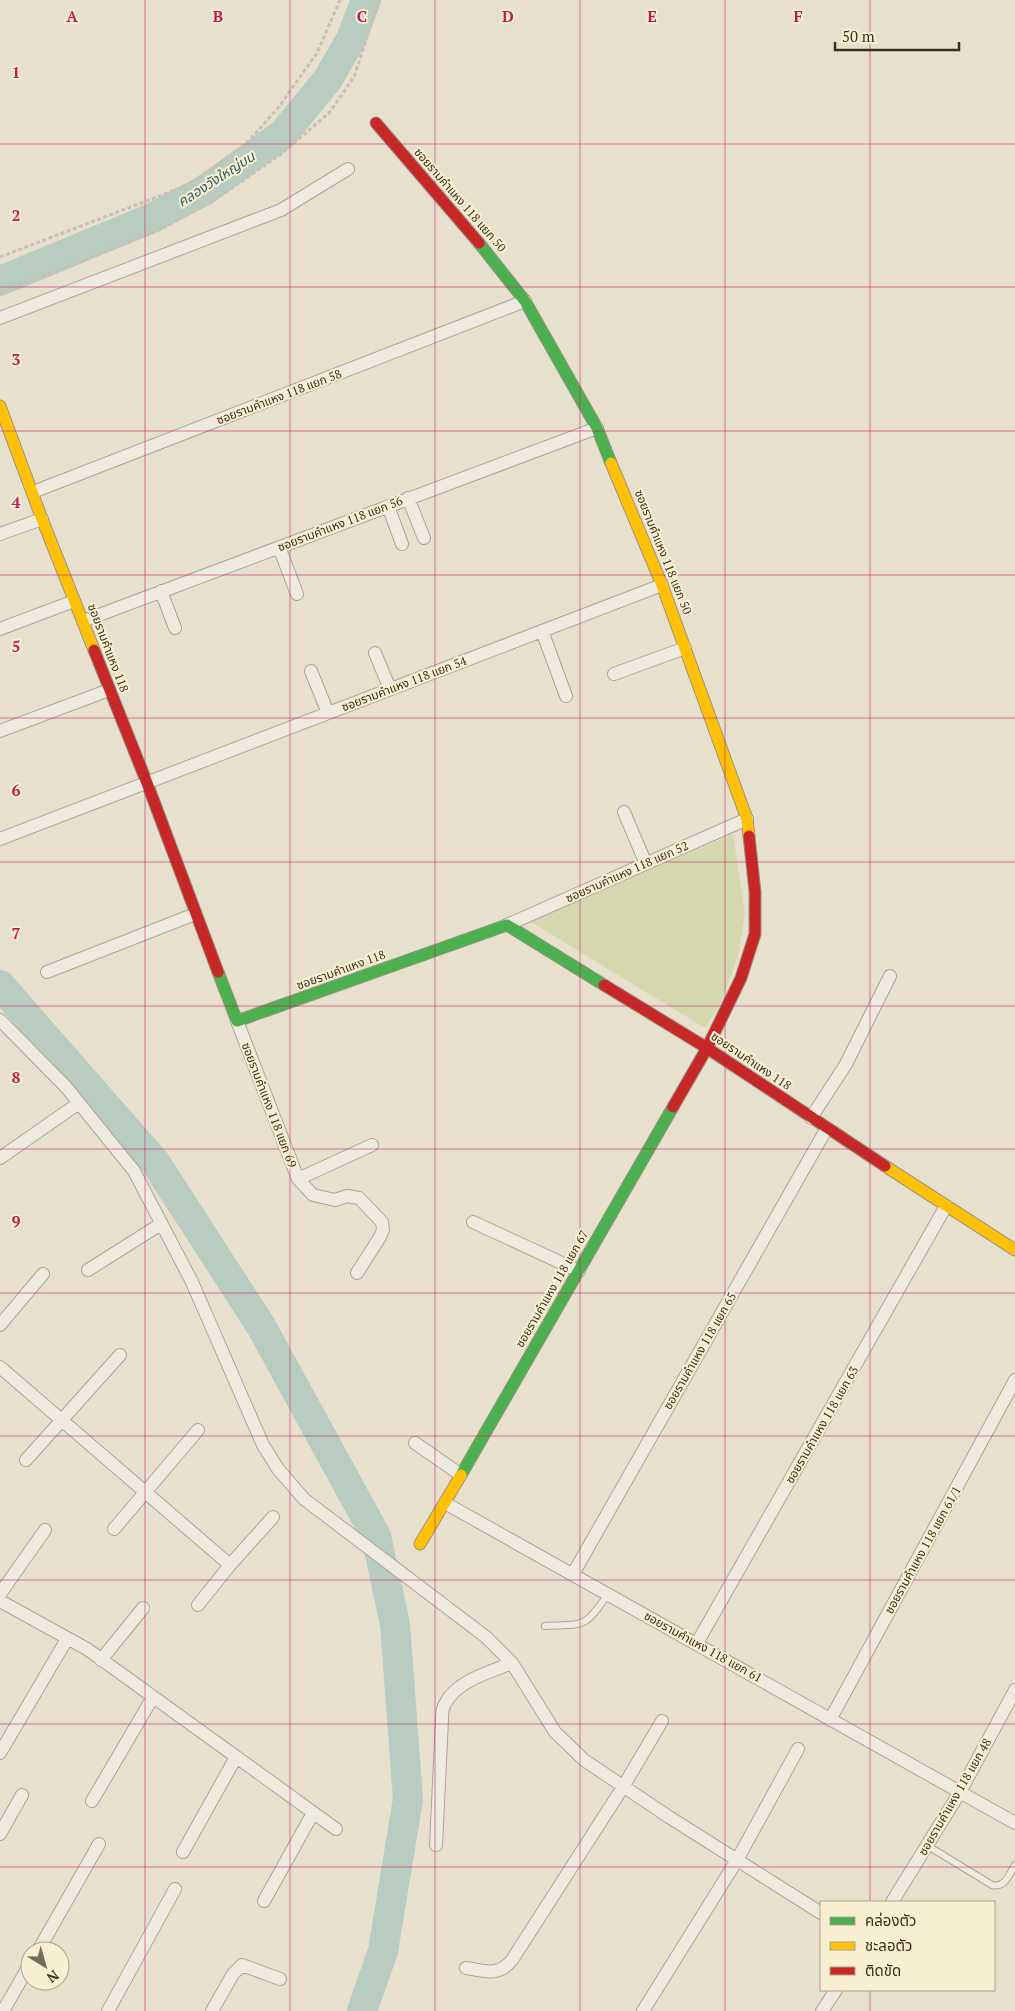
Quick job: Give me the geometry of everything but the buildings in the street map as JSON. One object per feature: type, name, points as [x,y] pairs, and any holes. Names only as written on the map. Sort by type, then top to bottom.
[{"type":"street","name":"ซอยรามคำแหง 118 แยก 50","points":[[376,123],[495,261],[525,301],[597,428],[662,585],[747,819],[755,892],[754,934],[741,978],[707,1048]]},
{"type":"street","points":[[0,318],[281,210],[348,169]]},
{"type":"street","name":"ซอยรามคำแหง 118 แยก 58","points":[[33,492],[525,301]]},
{"type":"street","name":"ซอยรามคำแหง 118","points":[[0,406],[3,422],[33,492],[74,601],[147,783],[237,1021],[507,925],[707,1048],[1015,1250]]},
{"type":"street","name":"ซอยรามคำแหง 118 แยก 56","points":[[83,621],[597,428]]},
{"type":"street","points":[[408,498],[424,538]]},
{"type":"street","points":[[388,506],[402,544]]},
{"type":"street","points":[[0,534],[42,519]]},
{"type":"street","points":[[279,547],[297,594]]},
{"type":"street","name":"ซอยรามคำแหง 118 แยก 54","points":[[0,839],[662,585]]},
{"type":"street","points":[[161,591],[176,628]]},
{"type":"street","points":[[0,629],[74,601]]},
{"type":"street","points":[[542,631],[566,696]]},
{"type":"street","points":[[614,674],[685,648]]},
{"type":"street","points":[[375,653],[390,689]]},
{"type":"street","points":[[311,671],[328,713]]},
{"type":"street","points":[[0,731],[109,690]]},
{"type":"street","points":[[624,812],[646,864]]},
{"type":"street","name":"ซอยรามคำแหง 118 แยก 52","points":[[507,925],[747,819]]},
{"type":"street","points":[[47,972],[195,914]]},
{"type":"street","points":[[811,1118],[846,1064],[890,976]]},
{"type":"street","points":[[0,1020],[66,1087],[134,1171],[192,1282],[263,1445],[278,1469],[304,1499],[486,1637],[512,1663],[555,1732],[584,1760],[623,1787],[820,1911]]},
{"type":"street","name":"ซอยรามคำแหง 118 แยก 69","points":[[237,1021],[298,1178],[312,1194],[335,1200],[347,1196],[360,1198],[382,1222],[383,1230],[380,1237],[357,1273]]},
{"type":"street","name":"ซอยรามคำแหง 118 แยก 67","points":[[420,1544],[707,1048]]},
{"type":"street","points":[[0,1158],[79,1103]]},
{"type":"street","name":"ซอยรามคำแหง 118 แยก 65","points":[[573,1574],[827,1128]]},
{"type":"street","points":[[298,1178],[372,1146]]},
{"type":"street","name":"ซอยรามคำแหง 118 แยก 63","points":[[697,1644],[946,1206]]},
{"type":"street","points":[[473,1222],[579,1271]]},
{"type":"street","points":[[88,1270],[161,1224]]},
{"type":"street","points":[[0,1325],[43,1274]]},
{"type":"street","points":[[26,1460],[120,1355]]},
{"type":"street","points":[[0,1367],[230,1565]]},
{"type":"street","name":"ซอยรามคำแหง 118 แยก 61/1","points":[[830,1720],[1015,1380]]},
{"type":"street","points":[[114,1529],[198,1430]]},
{"type":"street","points":[[415,1443],[461,1475]]},
{"type":"street","name":"ซอยรามคำแหง 118 แยก 61","points":[[445,1503],[1015,1823]]},
{"type":"street","points":[[198,1606],[230,1565],[273,1517]]},
{"type":"street","points":[[0,1594],[45,1530]]},
{"type":"street","points":[[0,1601],[102,1660],[336,1829]]},
{"type":"street","points":[[102,1660],[143,1608]]},
{"type":"street","points":[[0,1754],[67,1639]]},
{"type":"street","points":[[436,1845],[444,1705],[460,1687],[512,1663]]},
{"type":"street","name":"ซอยรามคำแหง 118 แยก 48","points":[[893,1901],[960,1792],[1015,1690]]},
{"type":"street","points":[[92,1801],[153,1697]]},
{"type":"street","points":[[466,1968],[493,1972],[506,1969],[623,1787],[662,1721]]},
{"type":"street","points":[[643,2011],[737,1860],[798,1749]]},
{"type":"street","points":[[183,1852],[236,1757]]},
{"type":"street","points":[[0,1834],[22,1795]]},
{"type":"street","points":[[264,1902],[313,1813]]},
{"type":"street","points":[[44,1941],[99,1844]]},
{"type":"street","points":[[108,2011],[175,1889]]},
{"type":"street","points":[[212,2011],[238,1967],[242,1965],[280,1978]]},
{"type":"street","points":[[3,2011],[20,1981]]},
{"type":"street","points":[[822,2011],[835,1991]]},
{"type":"lane","points":[[544,1626],[583,1624],[593,1615],[608,1594]]},
{"type":"lane","points":[[928,1846],[992,1885],[997,1886],[1006,1882],[1015,1865]]},
{"type":"path","points":[[0,257],[188,185],[245,145],[278,108],[317,53],[340,0]]},
{"type":"path","points":[[0,293],[157,231],[210,204],[280,155],[329,113],[354,77],[379,0]]},
{"type":"green space","points":[[733,834],[745,913],[738,956],[721,1002],[705,1028],[531,922]]},
{"type":"waterway","name":"คลองวังใหญ่บน","points":[[0,281],[152,218],[205,190],[283,134],[328,79],[351,39],[366,0]]},
{"type":"waterway","points":[[0,985],[155,1162],[261,1326],[376,1536],[395,1624],[408,1799],[383,1951],[362,2011]]},
{"type":"traffic: fast","points":[[479,243],[525,301],[597,428],[611,463]]},
{"type":"traffic: fast","points":[[218,972],[237,1021],[507,925],[604,985]]},
{"type":"traffic: fast","points":[[461,1475],[673,1107]]},
{"type":"traffic: slow","points":[[0,406],[94,650]]},
{"type":"traffic: slow","points":[[611,463],[662,585],[747,819],[749,836]]},
{"type":"traffic: slow","points":[[885,1166],[1015,1250]]},
{"type":"traffic: slow","points":[[420,1544],[461,1475]]},
{"type":"traffic: jam","points":[[376,123],[479,243]]},
{"type":"traffic: jam","points":[[94,650],[147,783],[218,972]]},
{"type":"traffic: jam","points":[[673,1107],[707,1048],[741,978],[755,934],[755,892],[749,836]]},
{"type":"traffic: jam","points":[[604,985],[707,1048],[885,1166]]}]
